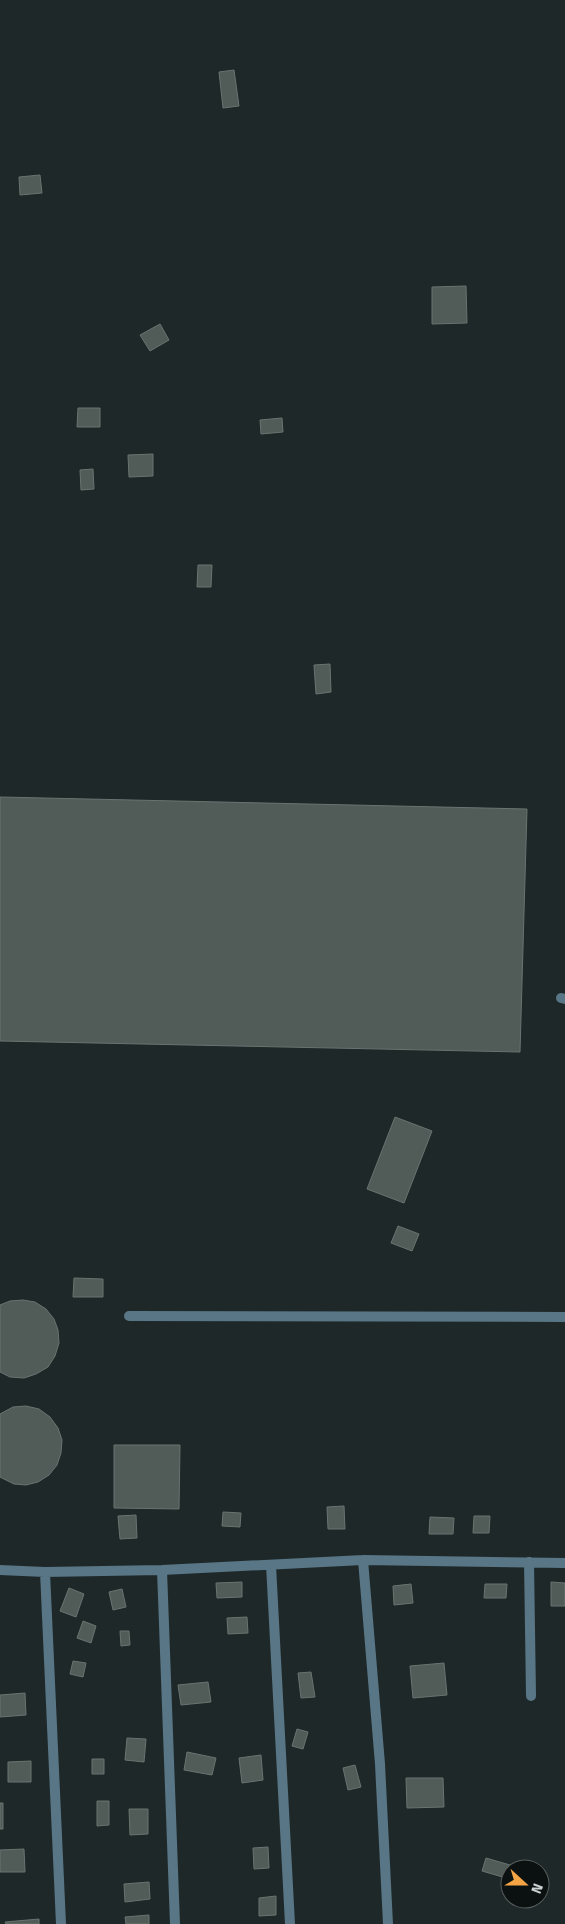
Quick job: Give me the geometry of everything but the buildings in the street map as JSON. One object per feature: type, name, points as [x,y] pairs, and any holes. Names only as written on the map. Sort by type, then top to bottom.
[{"type":"street","points":[[129,1316],[565,1317]]},
{"type":"street","points":[[363,1560],[380,1764],[388,1924]]},
{"type":"street","points":[[0,1570],[45,1572],[162,1570],[271,1565],[290,1562],[363,1560],[565,1563]]},
{"type":"street","points":[[529,1562],[530,1696]]},
{"type":"street","points":[[271,1565],[290,1924]]},
{"type":"street","points":[[162,1570],[175,1924]]},
{"type":"street","points":[[45,1572],[61,1924]]}]
